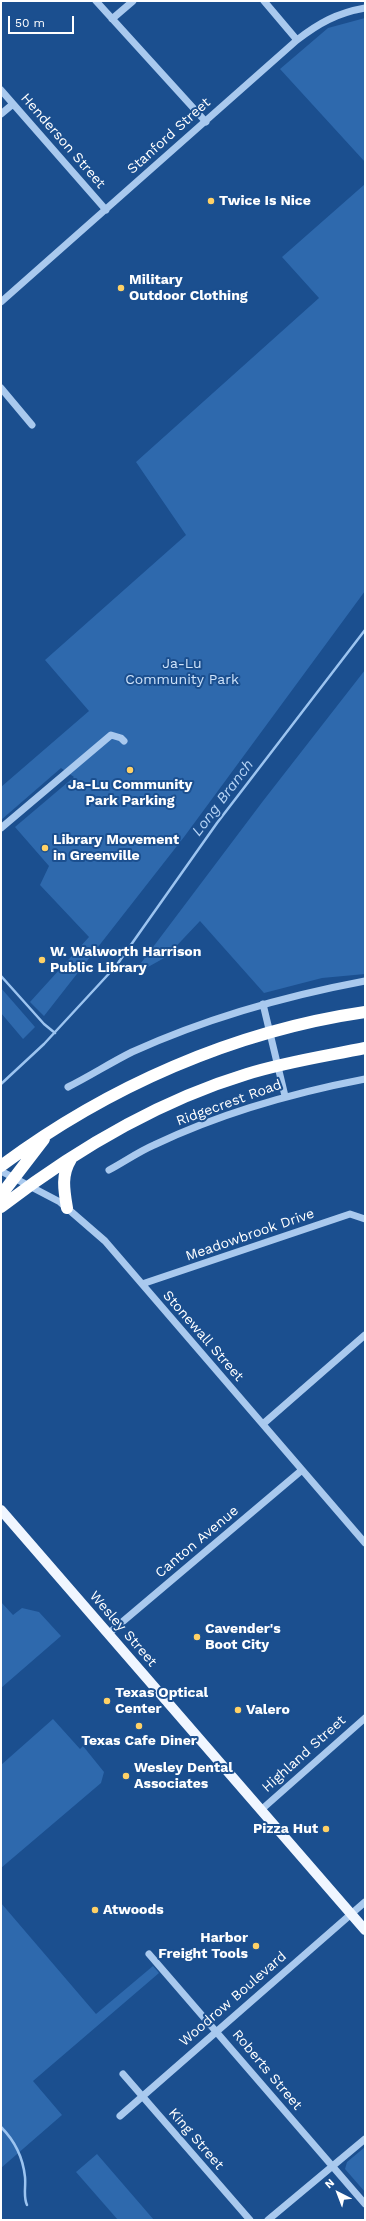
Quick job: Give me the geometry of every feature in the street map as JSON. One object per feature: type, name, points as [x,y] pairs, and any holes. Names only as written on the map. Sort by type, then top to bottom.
[{"type":"highway","points":[[1,1166],[52,1129],[155,1075],[269,1032],[335,1016],[365,1012]]},
{"type":"highway","points":[[1,1207],[30,1185],[73,1157],[140,1118],[193,1093],[246,1074],[365,1048]]},
{"type":"highway","points":[[1,1195],[52,1129]]},
{"type":"highway","points":[[67,1208],[64,1178],[65,1168],[73,1157]]},
{"type":"main road","name":"Wesley Street","points":[[1,1510],[365,1930]]},
{"type":"street","points":[[96,1],[206,122]]},
{"type":"street","points":[[112,19],[133,1]]},
{"type":"street","points":[[264,1],[297,40]]},
{"type":"street","name":"Stanford Street","points":[[1,302],[318,23],[334,16],[365,8]]},
{"type":"street","name":"Henderson Street","points":[[1,90],[106,210]]},
{"type":"street","points":[[1,114],[13,104]]},
{"type":"street","points":[[1,388],[32,425]]},
{"type":"street","points":[[1,828],[111,735],[121,738],[124,741]]},
{"type":"street","points":[[68,1087],[134,1052],[220,1017],[263,1004],[365,981]]},
{"type":"street","points":[[263,1004],[285,1096]]},
{"type":"street","name":"Ridgecrest Road","points":[[109,1170],[153,1145],[223,1117],[285,1096],[365,1079]]},
{"type":"street","name":"Stonewall Street","points":[[1,1171],[30,1185],[67,1208],[105,1241],[365,1543]]},
{"type":"street","name":"Meadowbrook Drive","points":[[142,1284],[350,1214],[365,1219]]},
{"type":"street","points":[[263,1424],[365,1335]]},
{"type":"street","name":"Canton Avenue","points":[[108,1634],[302,1470]]},
{"type":"street","name":"Highland Street","points":[[261,1810],[365,1718]]},
{"type":"street","name":"Woodrow Boulevard","points":[[120,2116],[216,2030],[365,1902]]},
{"type":"street","name":"Roberts Street","points":[[149,1954],[365,2204]]},
{"type":"street","name":"King Street","points":[[123,2074],[250,2220]]},
{"type":"street","points":[[268,2220],[365,2139]]},
{"type":"green space","points":[[365,18],[365,162],[280,69],[328,28]]},
{"type":"green space","name":"Ja-Lu Community Park","points":[[365,184],[365,591],[184,837],[44,1016],[30,1002],[89,937],[40,885],[49,866],[15,827],[74,777],[61,768],[1,820],[1,787],[89,711],[45,660],[186,535],[136,462],[319,298],[282,257]]},
{"type":"green space","points":[[365,670],[365,974],[322,978],[264,993],[200,921],[166,957],[139,972],[141,963],[263,801]]},
{"type":"green space","points":[[1,988],[35,1027],[23,1039],[1,1013]]},
{"type":"green space","points":[[1,1602],[13,1615],[22,1608],[39,1612],[61,1636],[1,1688]]},
{"type":"green space","points":[[53,1719],[80,1749],[83,1746],[104,1772],[101,1783],[1,1868],[1,1765]]},
{"type":"green space","points":[[1,1903],[96,2014],[153,1966],[159,1973],[33,2081],[62,2115],[1,2168]]},
{"type":"green space","points":[[365,2147],[365,2192],[345,2169],[347,2162]]},
{"type":"green space","points":[[97,2154],[154,2220],[118,2220],[76,2172]]},
{"type":"waterway","name":"Long Branch","points":[[1,1084],[44,1044],[116,966],[217,823],[365,630]]},
{"type":"waterway","points":[[1,976],[44,1024],[55,1033]]},
{"type":"waterway","points":[[1,2127],[14,2144],[20,2156],[24,2170],[27,2205]]},
{"type":"place","name":"Twice Is Nice","points":[[211,201]]},
{"type":"place","name":"Military Outdoor Clothing","points":[[121,288]]},
{"type":"place","name":"Ja-Lu Community Park Parking","points":[[130,770]]},
{"type":"place","name":"Library Movement in Greenville","points":[[45,848]]},
{"type":"place","name":"W. Walworth Harrison Public Library","points":[[42,960]]},
{"type":"place","name":"Cavender's Boot City","points":[[197,1637]]},
{"type":"place","name":"Texas Optical Center","points":[[107,1701]]},
{"type":"place","name":"Valero","points":[[238,1710]]},
{"type":"place","name":"Texas Cafe Diner","points":[[139,1726]]},
{"type":"place","name":"Wesley Dental Associates","points":[[126,1776]]},
{"type":"place","name":"Pizza Hut","points":[[326,1829]]},
{"type":"place","name":"Atwoods","points":[[95,1910]]},
{"type":"place","name":"Harbor Freight Tools","points":[[256,1946]]}]
